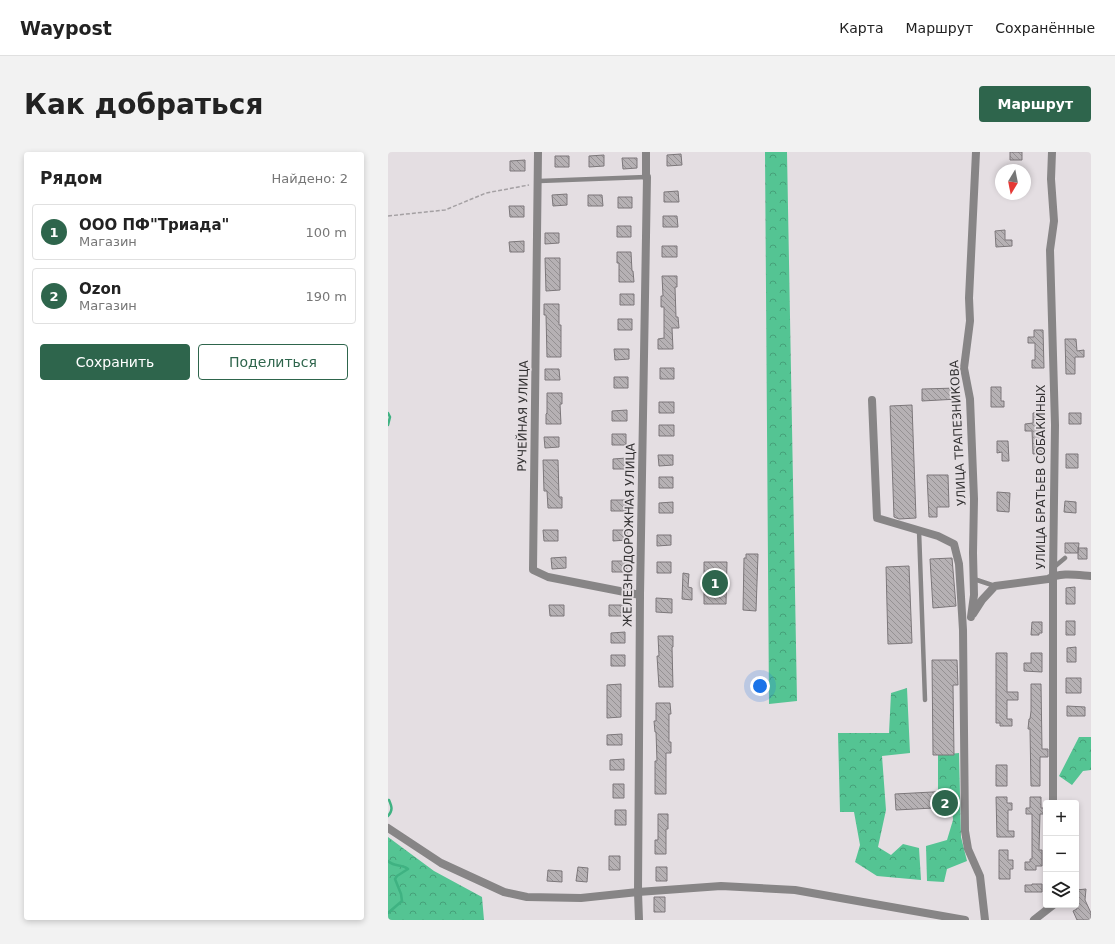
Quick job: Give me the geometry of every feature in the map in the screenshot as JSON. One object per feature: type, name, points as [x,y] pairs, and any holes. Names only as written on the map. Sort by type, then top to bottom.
[{"type":"street","name":"РУЧЕЙНАЯ УЛИЦА","points":[[538,152],[533,570],[548,577],[640,595]]},
{"type":"street","name":"ЖЕЛЕЗНОДОРОЖНАЯ УЛИЦА","points":[[639,920],[640,595],[647,185],[646,152]]},
{"type":"street","name":"УЛИЦА ТРАПЕЗНИКОВА","points":[[971,617],[974,595],[974,500],[970,398],[964,368],[970,321],[969,285],[976,152]]},
{"type":"street","name":"УЛИЦА БРАТЬЕВ СОБАКИНЫХ","points":[[1052,152],[1054,221],[1050,250],[1055,425],[1053,572],[1053,800]]},
{"type":"street","points":[[872,400],[877,518],[938,536],[954,544],[959,564],[963,630],[965,831],[968,849],[980,876],[985,920]]},
{"type":"street","points":[[963,630],[982,600],[995,586],[1048,579],[1053,572],[1060,575],[1091,576]]},
{"type":"street","points":[[388,828],[441,863],[504,892],[527,897],[581,898],[721,886],[795,890],[965,920]]},
{"type":"street","points":[[1034,920],[1049,908]]},
{"type":"lane","points":[[538,181],[646,177]]},
{"type":"lane","points":[[919,530],[925,700]]},
{"type":"lane","points":[[1053,572],[1065,558]]},
{"type":"lane","points":[[974,579],[995,586]]},
{"type":"path","points":[[388,216],[445,210],[486,193],[526,186],[538,181]]},
{"type":"green space","points":[[765,152],[787,152],[797,701],[769,704]]},
{"type":"green space","points":[[907,688],[910,753],[882,756],[886,810],[878,847],[891,855],[903,844],[919,848],[921,880],[877,876],[855,862],[860,845],[854,812],[840,812],[838,733],[889,733],[891,693]]},
{"type":"green space","points":[[1079,737],[1091,737],[1091,770],[1083,771],[1072,785],[1059,776]]},
{"type":"green space","points":[[959,753],[961,837],[967,861],[947,869],[944,882],[927,881],[926,846],[947,840],[953,820],[951,791],[938,792],[938,755]]},
{"type":"green space","points":[[388,837],[434,871],[482,897],[484,920],[388,920]]},
{"type":"building","points":[[1010,152],[1022,152],[1022,160],[1010,160]]},
{"type":"building","points":[[681,154],[682,165],[667,166],[667,155]]},
{"type":"building","points":[[604,155],[604,166],[589,167],[589,156]]},
{"type":"building","points":[[555,156],[569,156],[569,167],[555,167]]},
{"type":"building","points":[[622,158],[637,158],[637,168],[623,169]]},
{"type":"building","points":[[525,160],[525,171],[510,171],[510,161]]},
{"type":"building","points":[[678,191],[679,202],[664,202],[664,192]]},
{"type":"building","points":[[567,194],[567,205],[553,206],[552,195]]},
{"type":"building","points":[[588,195],[602,195],[603,206],[588,206]]},
{"type":"building","points":[[618,197],[632,197],[632,208],[618,208]]},
{"type":"building","points":[[509,206],[524,206],[524,217],[510,217]]},
{"type":"building","points":[[663,216],[677,216],[678,227],[663,227]]},
{"type":"building","points":[[617,226],[631,226],[631,237],[617,237]]},
{"type":"building","points":[[1005,230],[1005,240],[1012,240],[1012,246],[996,247],[995,231]]},
{"type":"building","points":[[545,233],[559,233],[559,243],[545,244]]},
{"type":"building","points":[[524,241],[524,252],[510,252],[509,242]]},
{"type":"building","points":[[662,246],[677,246],[677,257],[662,257]]},
{"type":"building","points":[[617,252],[631,252],[634,282],[619,282],[619,263],[617,263]]},
{"type":"building","points":[[545,258],[560,258],[560,290],[546,291]]},
{"type":"building","points":[[662,276],[677,276],[677,287],[675,287],[676,317],[678,317],[679,328],[672,328],[673,349],[658,349],[658,339],[664,338],[664,307],[661,307],[661,296],[663,296]]},
{"type":"building","points":[[620,294],[634,294],[634,305],[620,305]]},
{"type":"building","points":[[544,304],[559,304],[559,325],[561,325],[561,357],[547,357],[546,315],[544,315]]},
{"type":"building","points":[[618,319],[632,319],[632,330],[618,330]]},
{"type":"building","points":[[1034,330],[1043,330],[1044,368],[1032,368],[1032,360],[1035,360],[1035,343],[1028,343],[1028,337],[1034,337]]},
{"type":"building","points":[[1065,339],[1076,339],[1077,351],[1084,350],[1084,357],[1075,357],[1075,374],[1066,374]]},
{"type":"building","points":[[614,349],[629,349],[629,359],[615,360]]},
{"type":"building","points":[[660,368],[674,368],[674,379],[660,379]]},
{"type":"building","points":[[545,369],[559,369],[560,380],[545,380]]},
{"type":"building","points":[[614,377],[628,377],[628,388],[614,388]]},
{"type":"building","points":[[991,387],[1001,387],[1001,401],[1004,401],[1004,407],[991,407]]},
{"type":"building","points":[[957,388],[958,399],[922,401],[922,389]]},
{"type":"building","points":[[547,393],[562,393],[562,404],[560,404],[561,424],[546,424]]},
{"type":"building","points":[[659,402],[674,402],[674,413],[659,413]]},
{"type":"building","points":[[912,405],[916,518],[899,519],[894,517],[890,406]]},
{"type":"building","points":[[627,410],[627,421],[612,421],[612,411]]},
{"type":"building","points":[[1043,412],[1043,453],[1033,454],[1032,431],[1025,431],[1025,424],[1033,423],[1033,413]]},
{"type":"building","points":[[1069,413],[1081,413],[1081,424],[1069,424]]},
{"type":"building","points":[[659,425],[674,425],[674,436],[659,436]]},
{"type":"building","points":[[612,434],[626,434],[626,445],[612,445]]},
{"type":"building","points":[[544,437],[559,437],[559,447],[545,448]]},
{"type":"building","points":[[997,441],[1008,441],[1009,461],[1002,461],[1002,452],[997,453]]},
{"type":"building","points":[[1066,454],[1078,454],[1078,468],[1066,468]]},
{"type":"building","points":[[658,455],[673,455],[673,465],[659,466]]},
{"type":"building","points":[[627,458],[628,469],[613,469],[613,459]]},
{"type":"building","points":[[543,460],[558,460],[559,497],[562,497],[562,508],[548,508],[547,491],[544,491]]},
{"type":"building","points":[[927,475],[948,475],[949,507],[937,507],[937,517],[929,517]]},
{"type":"building","points":[[659,477],[673,477],[673,488],[659,488]]},
{"type":"building","points":[[997,492],[1010,493],[1009,512],[997,511]]},
{"type":"building","points":[[611,500],[626,500],[626,511],[611,511]]},
{"type":"building","points":[[1065,501],[1076,502],[1076,513],[1064,512]]},
{"type":"building","points":[[673,502],[673,513],[659,513],[659,503]]},
{"type":"building","points":[[543,530],[558,530],[558,541],[544,541]]},
{"type":"building","points":[[613,530],[627,530],[627,540],[613,541]]},
{"type":"building","points":[[657,535],[671,535],[671,545],[657,546]]},
{"type":"building","points":[[1065,543],[1079,543],[1078,553],[1065,553]]},
{"type":"building","points":[[1078,548],[1087,548],[1087,559],[1078,559]]},
{"type":"building","points":[[746,554],[758,554],[756,611],[743,610],[744,558],[746,558]]},
{"type":"building","points":[[566,557],[566,568],[552,569],[551,558]]},
{"type":"building","points":[[952,558],[956,606],[933,608],[930,559]]},
{"type":"building","points":[[612,561],[626,561],[627,572],[612,572]]},
{"type":"building","points":[[657,562],[671,562],[671,573],[657,573]]},
{"type":"building","points":[[704,562],[727,562],[726,604],[704,604]]},
{"type":"building","points":[[909,566],[912,643],[888,644],[886,567]]},
{"type":"building","points":[[683,573],[689,574],[688,587],[692,588],[692,600],[682,599]]},
{"type":"building","points":[[1075,587],[1075,604],[1066,604],[1066,588]]},
{"type":"building","points":[[656,598],[672,599],[672,613],[656,612]]},
{"type":"building","points":[[549,605],[564,605],[564,616],[550,616]]},
{"type":"building","points":[[609,605],[623,605],[624,616],[609,616]]},
{"type":"building","points":[[1066,621],[1075,621],[1075,635],[1066,635]]},
{"type":"building","points":[[1032,622],[1042,622],[1042,633],[1039,633],[1039,635],[1031,635]]},
{"type":"building","points":[[625,632],[625,643],[611,643],[611,633]]},
{"type":"building","points":[[658,636],[673,636],[673,687],[659,687],[657,656],[659,656]]},
{"type":"building","points":[[1076,647],[1076,662],[1067,662],[1067,648]]},
{"type":"building","points":[[996,653],[1007,653],[1007,692],[1018,692],[1018,700],[1007,700],[1007,719],[1012,719],[1012,726],[1000,726],[1000,723],[996,723]]},
{"type":"building","points":[[1031,653],[1042,653],[1042,672],[1024,671],[1024,663],[1031,663]]},
{"type":"building","points":[[611,655],[625,655],[625,666],[611,666]]},
{"type":"building","points":[[932,660],[957,660],[958,685],[953,685],[954,755],[933,755]]},
{"type":"building","points":[[1066,678],[1081,678],[1081,693],[1066,693]]},
{"type":"building","points":[[621,684],[621,717],[607,718],[607,685]]},
{"type":"building","points":[[1031,684],[1041,684],[1042,749],[1048,749],[1048,757],[1040,757],[1040,786],[1031,786],[1030,729],[1028,729],[1031,711]]},
{"type":"building","points":[[656,703],[670,703],[671,714],[669,714],[669,742],[671,742],[671,753],[666,753],[666,794],[655,794],[655,761],[657,761],[654,721],[656,721]]},
{"type":"building","points":[[1067,706],[1085,707],[1085,716],[1067,716]]},
{"type":"building","points":[[622,734],[622,745],[607,745],[607,735]]},
{"type":"building","points":[[624,759],[624,770],[610,770],[610,760]]},
{"type":"building","points":[[996,765],[1007,765],[1007,786],[996,786]]},
{"type":"building","points":[[613,784],[624,784],[624,798],[613,798]]},
{"type":"building","points":[[951,791],[952,807],[896,810],[895,794]]},
{"type":"building","points":[[996,797],[1007,797],[1007,803],[1012,803],[1012,810],[1008,810],[1008,831],[1014,831],[1014,837],[997,837]]},
{"type":"building","points":[[1030,797],[1041,797],[1041,808],[1043,808],[1043,814],[1040,814],[1039,850],[1042,850],[1042,866],[1036,866],[1036,870],[1025,870],[1025,862],[1030,862],[1030,859],[1032,859],[1032,814],[1026,814],[1026,808],[1030,808]]},
{"type":"building","points":[[615,810],[626,810],[626,825],[615,825]]},
{"type":"building","points":[[658,814],[668,814],[668,829],[666,829],[666,854],[655,854],[655,840],[658,840]]},
{"type":"building","points":[[999,850],[1008,850],[1008,860],[1013,860],[1013,869],[1010,869],[1010,879],[999,879]]},
{"type":"building","points":[[609,856],[620,856],[620,870],[609,870]]},
{"type":"building","points":[[578,867],[588,868],[587,882],[576,881]]},
{"type":"building","points":[[656,867],[667,867],[667,881],[656,881]]},
{"type":"building","points":[[548,870],[562,871],[562,882],[547,881]]},
{"type":"building","points":[[1042,884],[1042,892],[1025,892],[1025,885]]},
{"type":"building","points":[[1086,889],[1085,900],[1091,913],[1091,920],[1077,920],[1073,911],[1079,908],[1079,890]]},
{"type":"building","points":[[654,897],[665,897],[665,912],[654,912]]},
{"type":"waterway","points":[[388,413],[390,417],[388,425]]},
{"type":"waterway","points":[[388,800],[392,808],[388,816]]},
{"type":"waterway","points":[[388,861],[408,869],[395,879],[402,901],[388,913]]},
{"type":"place","name":"ООО ПФ\"Триада\"","points":[[715,583]]},
{"type":"place","name":"Ozon","points":[[945,803]]}]
